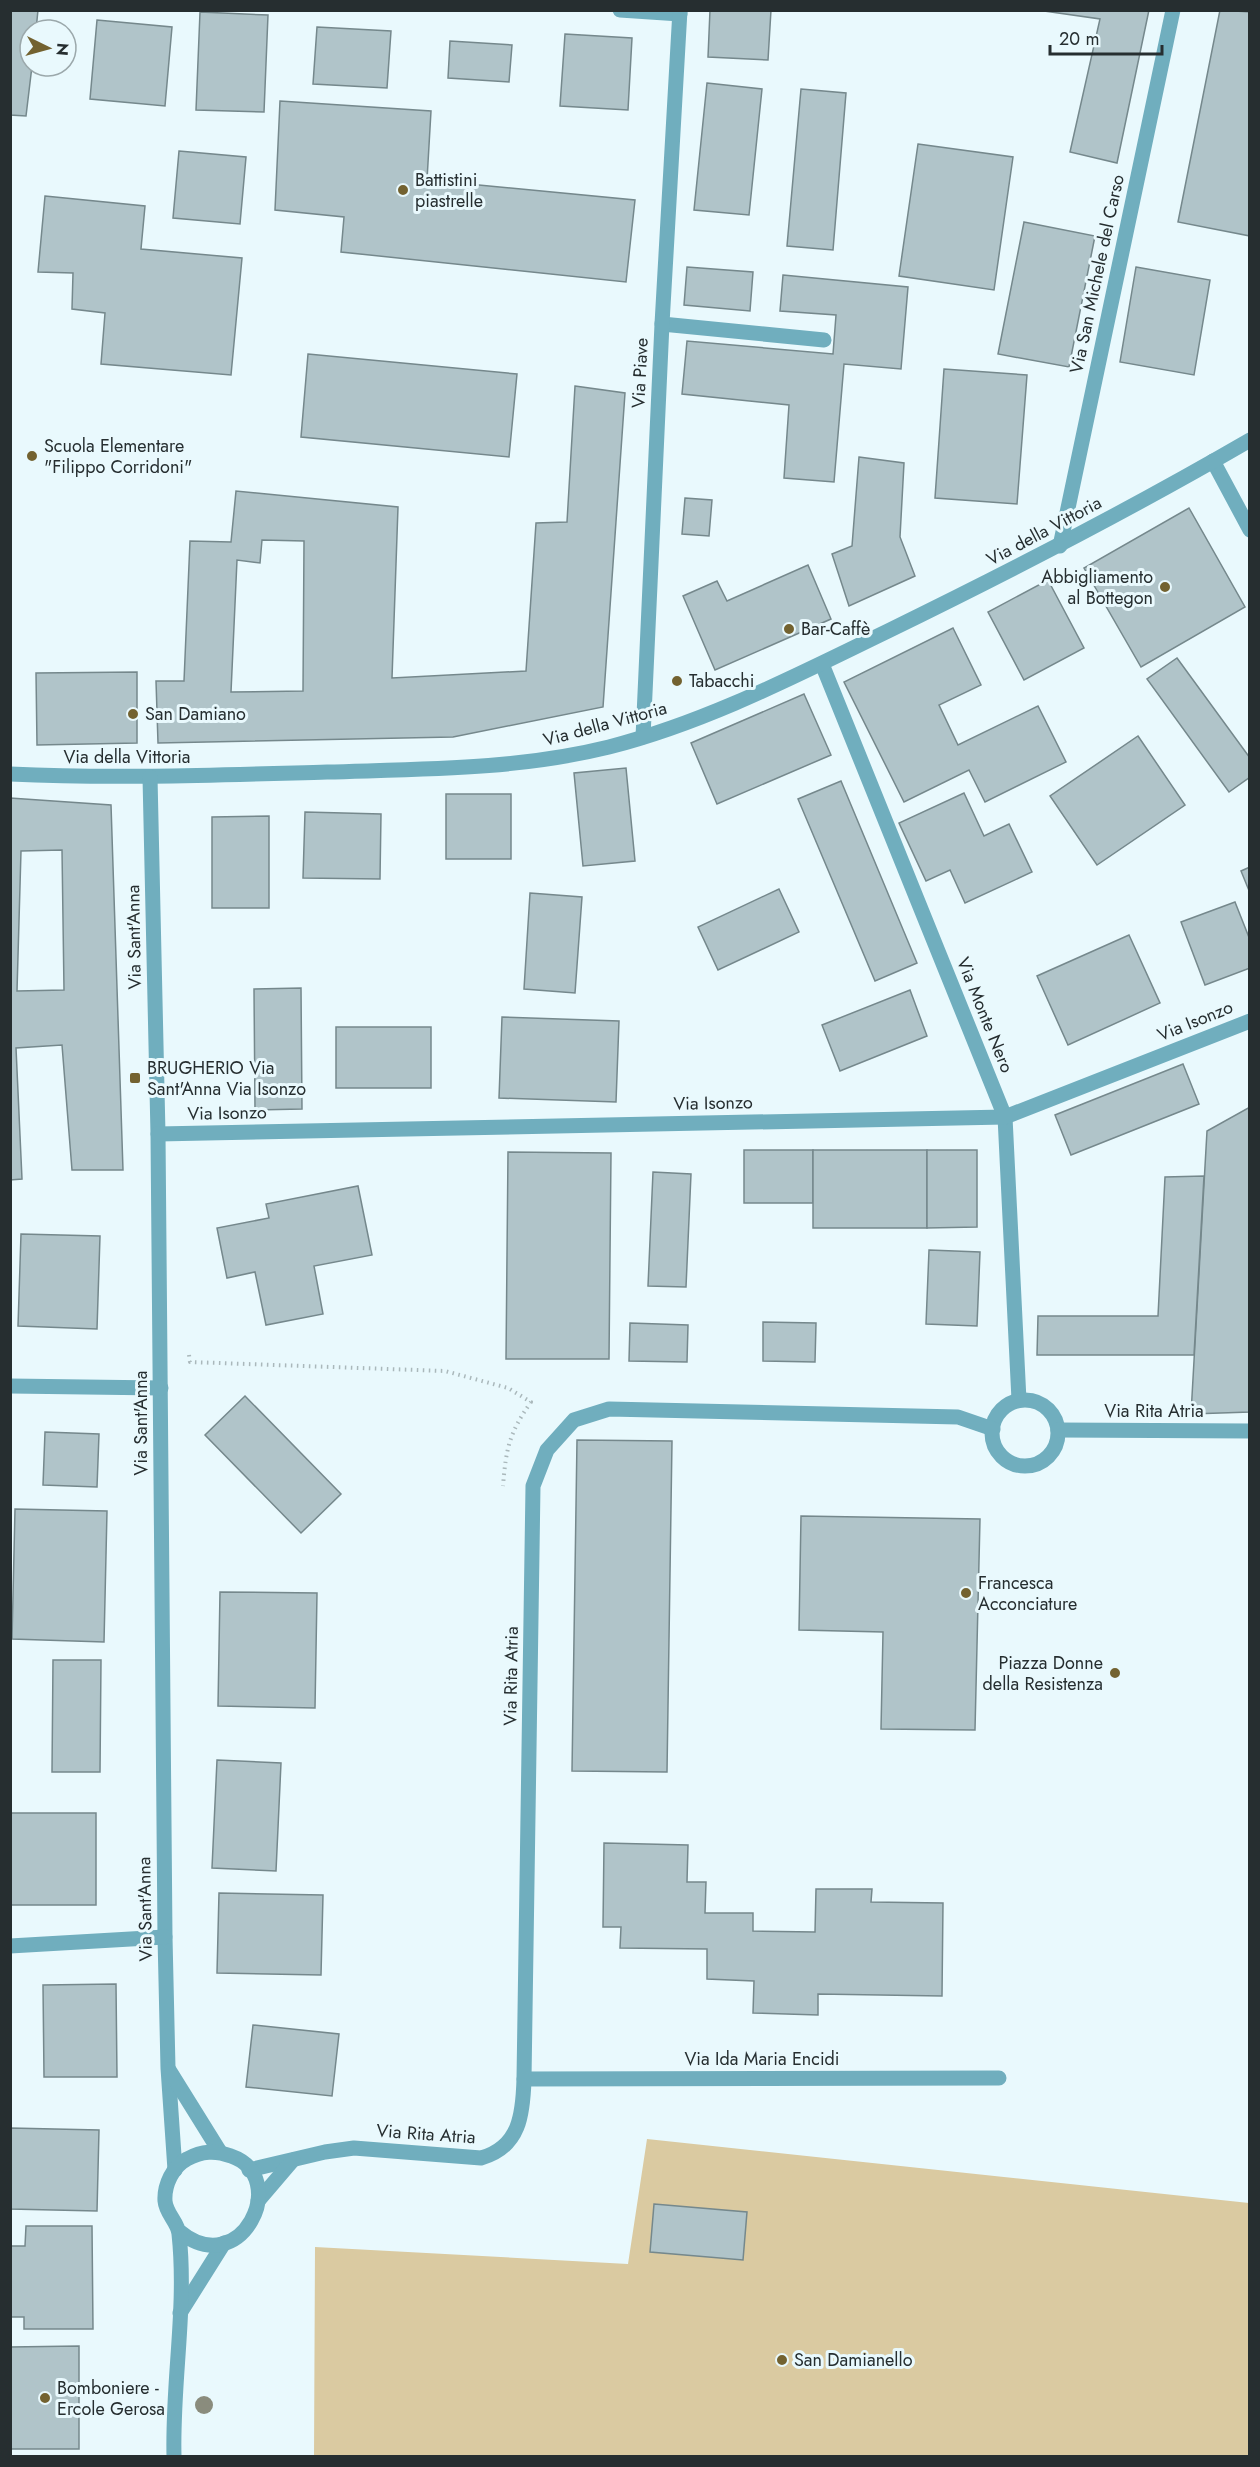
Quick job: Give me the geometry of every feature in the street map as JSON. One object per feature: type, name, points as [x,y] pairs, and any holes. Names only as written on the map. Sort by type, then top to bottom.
[{"type":"street","points":[[620,10],[680,12]]},
{"type":"street","name":"Via San Michele del Carso","points":[[1060,546],[1173,10]]},
{"type":"street","name":"Via Piave","points":[[643,737],[662,324],[680,12]]},
{"type":"street","points":[[662,324],[824,340]]},
{"type":"street","name":"Via della Vittoria","points":[[10,774],[84,778],[453,768],[534,763],[643,737],[728,707],[822,664],[1060,546],[1250,440]]},
{"type":"street","points":[[1213,461],[1250,530]]},
{"type":"street","name":"Via Monte Nero","points":[[822,664],[1005,1117],[1019,1400]]},
{"type":"street","name":"Via Sant'Anna","points":[[150,777],[158,1134],[165,1937],[168,2068],[175,2169],[167,2184],[165,2201],[169,2217],[179,2230],[180,2313],[174,2457]]},
{"type":"street","name":"Via Isonzo","points":[[158,1134],[1005,1117],[1250,1021]]},
{"type":"street","points":[[10,1386],[161,1388]]},
{"type":"street","points":[[1019,1400],[1040,1403],[1055,1419],[1058,1430],[1053,1451],[1045,1459],[1025,1466],[1014,1464],[997,1450],[993,1440],[993,1429],[1001,1410],[1019,1400]]},
{"type":"street","name":"Via Rita Atria","points":[[249,2170],[325,2152],[354,2148],[481,2158],[507,2145],[517,2127],[522,2108],[524,2079],[533,1486],[547,1450],[574,1420],[609,1409],[958,1417],[993,1429]]},
{"type":"street","name":"Via Rita Atria","points":[[1058,1430],[1250,1431]]},
{"type":"street","points":[[10,1946],[165,1937]]},
{"type":"street","points":[[168,2068],[220,2152]]},
{"type":"street","name":"Via Ida Maria Encidi","points":[[524,2079],[999,2078]]},
{"type":"street","points":[[175,2169],[195,2154],[220,2152],[236,2158],[249,2170],[257,2184],[258,2201]]},
{"type":"street","points":[[258,2201],[293,2160]]},
{"type":"street","name":"Via Sant'Anna","points":[[180,2313],[224,2243],[237,2237],[248,2228],[255,2215],[258,2201]]},
{"type":"street","points":[[179,2230],[188,2238],[200,2243],[224,2243]]},
{"type":"path","points":[[190,1362],[445,1371],[508,1388],[531,1402],[515,1425],[506,1452],[502,1486]]},
{"type":"shaded area","name":"San Damianello","points":[[647,2139],[1249,2203],[1249,2456],[314,2456],[315,2247],[628,2264]]},
{"type":"building","points":[[10,10],[38,10],[37,18],[18,18],[18,78],[31,78],[26,116],[10,115]]},
{"type":"building","points":[[710,10],[771,10],[768,60],[708,57]]},
{"type":"building","points":[[1037,10],[1149,10],[1117,163],[1070,152],[1100,19]]},
{"type":"building","points":[[1220,10],[1250,12],[1250,236],[1178,222]]},
{"type":"building","points":[[200,12],[268,15],[264,112],[196,110]]},
{"type":"building","points":[[97,20],[172,27],[165,106],[90,99]]},
{"type":"building","points":[[317,27],[391,31],[387,88],[313,84]]},
{"type":"building","points":[[565,34],[632,38],[628,110],[560,106]]},
{"type":"building","points":[[450,41],[512,45],[509,82],[448,78]]},
{"type":"building","points":[[707,83],[762,89],[749,215],[694,210]]},
{"type":"building","points":[[801,89],[846,93],[833,250],[787,246]]},
{"type":"building","name":"Battistini piastrelle","points":[[280,101],[431,111],[427,180],[635,200],[626,282],[341,252],[344,217],[275,210]]},
{"type":"building","points":[[918,144],[1013,157],[994,290],[899,276]]},
{"type":"building","points":[[179,151],[246,157],[240,224],[173,218]]},
{"type":"building","points":[[45,196],[145,206],[141,249],[242,258],[231,375],[101,364],[105,313],[72,309],[73,273],[38,272]]},
{"type":"building","points":[[1024,222],[1095,236],[1069,367],[998,354]]},
{"type":"building","points":[[687,267],[753,272],[750,311],[684,305]]},
{"type":"building","points":[[1136,267],[1210,280],[1194,375],[1120,362]]},
{"type":"building","points":[[783,275],[908,287],[901,369],[844,364],[834,482],[784,478],[789,405],[682,394],[687,341],[833,354],[836,315],[780,311]]},
{"type":"building","points":[[308,354],[517,374],[509,457],[301,437]]},
{"type":"building","points":[[944,369],[1027,375],[1017,504],[935,498]]},
{"type":"building","points":[[575,386],[625,393],[603,707],[453,737],[158,743],[156,681],[184,681],[190,541],[231,542],[236,491],[398,507],[392,678],[526,671],[536,523],[567,522]],"holes":[[[262,540],[304,541],[303,691],[231,692],[237,560],[260,563]]]},
{"type":"building","points":[[859,457],[904,463],[900,537],[915,576],[849,606],[832,554],[852,546]]},
{"type":"building","points":[[685,498],[712,500],[709,536],[682,534]]},
{"type":"building","name":"Abbigliamento al Bottegon","points":[[1189,508],[1245,607],[1141,667],[1084,568]]},
{"type":"building","points":[[808,565],[831,619],[715,670],[683,596],[717,581],[727,601]]},
{"type":"building","points":[[1048,580],[1084,648],[1024,680],[988,612]]},
{"type":"building","points":[[953,628],[981,685],[939,705],[958,745],[1038,706],[1066,762],[985,802],[969,770],[904,802],[844,682]]},
{"type":"building","points":[[1177,658],[1250,758],[1250,777],[1229,792],[1147,679]]},
{"type":"building","points":[[137,672],[137,743],[37,745],[36,673]]},
{"type":"building","points":[[804,694],[831,755],[717,804],[691,743]]},
{"type":"building","points":[[1138,736],[1185,805],[1097,865],[1050,796]]},
{"type":"building","points":[[626,768],[635,861],[583,866],[574,773]]},
{"type":"building","points":[[841,781],[917,963],[875,981],[798,799]]},
{"type":"building","points":[[964,793],[984,836],[1009,824],[1032,872],[965,903],[950,870],[926,881],[899,823]]},
{"type":"building","points":[[446,794],[511,794],[511,859],[446,859]]},
{"type":"building","points":[[10,798],[111,805],[123,1170],[72,1170],[62,1045],[16,1048],[22,1179],[10,1180]],"holes":[[[62,850],[64,990],[17,991],[21,851]]]},
{"type":"building","points":[[305,812],[381,814],[380,879],[303,878]]},
{"type":"building","points":[[269,816],[269,908],[212,908],[212,817]]},
{"type":"building","points":[[1250,867],[1250,893],[1241,871]]},
{"type":"building","points":[[779,889],[799,932],[718,970],[698,927]]},
{"type":"building","points":[[530,893],[582,897],[575,993],[524,989]]},
{"type":"building","points":[[1235,902],[1250,940],[1250,968],[1205,985],[1181,922]]},
{"type":"building","points":[[1129,935],[1160,1003],[1068,1045],[1037,976]]},
{"type":"building","points":[[301,988],[302,1109],[255,1110],[254,989]]},
{"type":"building","points":[[910,990],[927,1036],[840,1071],[822,1025]]},
{"type":"building","points":[[502,1017],[619,1021],[616,1102],[499,1098]]},
{"type":"building","points":[[336,1027],[431,1027],[431,1088],[336,1088]]},
{"type":"building","points":[[1183,1064],[1199,1104],[1071,1155],[1055,1115]]},
{"type":"building","points":[[1250,1107],[1250,1412],[1191,1414],[1207,1131]]},
{"type":"building","points":[[744,1150],[813,1150],[813,1203],[744,1203]]},
{"type":"building","points":[[813,1150],[927,1150],[927,1228],[813,1228]]},
{"type":"building","points":[[927,1150],[977,1150],[977,1227],[927,1228]]},
{"type":"building","points":[[508,1152],[611,1153],[609,1359],[506,1359]]},
{"type":"building","points":[[653,1172],[691,1174],[686,1287],[648,1286]]},
{"type":"building","points":[[1204,1176],[1194,1355],[1037,1355],[1038,1316],[1158,1316],[1165,1177]]},
{"type":"building","points":[[358,1186],[372,1255],[314,1266],[323,1314],[266,1325],[255,1272],[227,1278],[217,1228],[269,1218],[266,1204]]},
{"type":"building","points":[[21,1234],[100,1236],[97,1329],[18,1326]]},
{"type":"building","points":[[929,1250],[980,1252],[977,1326],[926,1324]]},
{"type":"building","points":[[763,1322],[816,1323],[815,1362],[763,1361]]},
{"type":"building","points":[[630,1323],[688,1325],[687,1362],[629,1361]]},
{"type":"building","points":[[245,1396],[341,1494],[301,1533],[205,1435]]},
{"type":"building","points":[[45,1432],[99,1434],[97,1487],[43,1485]]},
{"type":"building","points":[[577,1440],[672,1441],[667,1772],[572,1771]]},
{"type":"building","points":[[15,1509],[107,1511],[104,1642],[12,1639]]},
{"type":"building","points":[[801,1516],[980,1519],[975,1730],[881,1729],[883,1632],[799,1630]]},
{"type":"building","points":[[220,1592],[317,1593],[315,1708],[218,1706]]},
{"type":"building","points":[[53,1660],[101,1660],[100,1772],[52,1772]]},
{"type":"building","points":[[217,1760],[281,1763],[276,1871],[212,1868]]},
{"type":"building","points":[[10,1813],[96,1813],[96,1905],[10,1905]]},
{"type":"building","points":[[604,1843],[688,1845],[687,1882],[706,1882],[705,1913],[753,1913],[753,1931],[815,1932],[816,1889],[872,1889],[871,1902],[943,1903],[942,1996],[818,1994],[818,2015],[753,2013],[754,1981],[707,1979],[707,1949],[620,1948],[621,1927],[603,1927]]},
{"type":"building","points":[[219,1893],[323,1895],[321,1975],[217,1973]]},
{"type":"building","points":[[116,1984],[117,2077],[44,2077],[43,1985]]},
{"type":"building","points":[[253,2025],[339,2034],[332,2096],[246,2087]]},
{"type":"building","points":[[10,2128],[99,2130],[97,2211],[10,2209]]},
{"type":"building","points":[[654,2204],[747,2212],[743,2260],[650,2252]]},
{"type":"building","points":[[26,2226],[92,2226],[93,2329],[24,2329],[24,2317],[10,2317],[10,2246],[25,2246]]},
{"type":"building","name":"Bomboniere - Ercole Gerosa","points":[[79,2346],[79,2449],[10,2449],[10,2347]]},
{"type":"place","name":"Battistini piastrelle","points":[[403,190]]},
{"type":"place","name":"Scuola Elementare \"Filippo Corridoni\"","points":[[32,456]]},
{"type":"place","name":"Abbigliamento al Bottegon","points":[[1165,587]]},
{"type":"place","name":"Bar-Caffè","points":[[789,629]]},
{"type":"place","name":"Tabacchi","points":[[677,681]]},
{"type":"place","name":"San Damiano","points":[[133,714]]},
{"type":"place","name":"BRUGHERIO Via Sant'Anna Via Isonzo","points":[[135,1078]]},
{"type":"place","name":"Francesca Acconciature","points":[[966,1593]]},
{"type":"place","name":"Piazza Donne della Resistenza","points":[[1115,1673]]},
{"type":"place","name":"San Damianello","points":[[782,2360]]},
{"type":"place","name":"Bomboniere - Ercole Gerosa","points":[[45,2398]]}]
